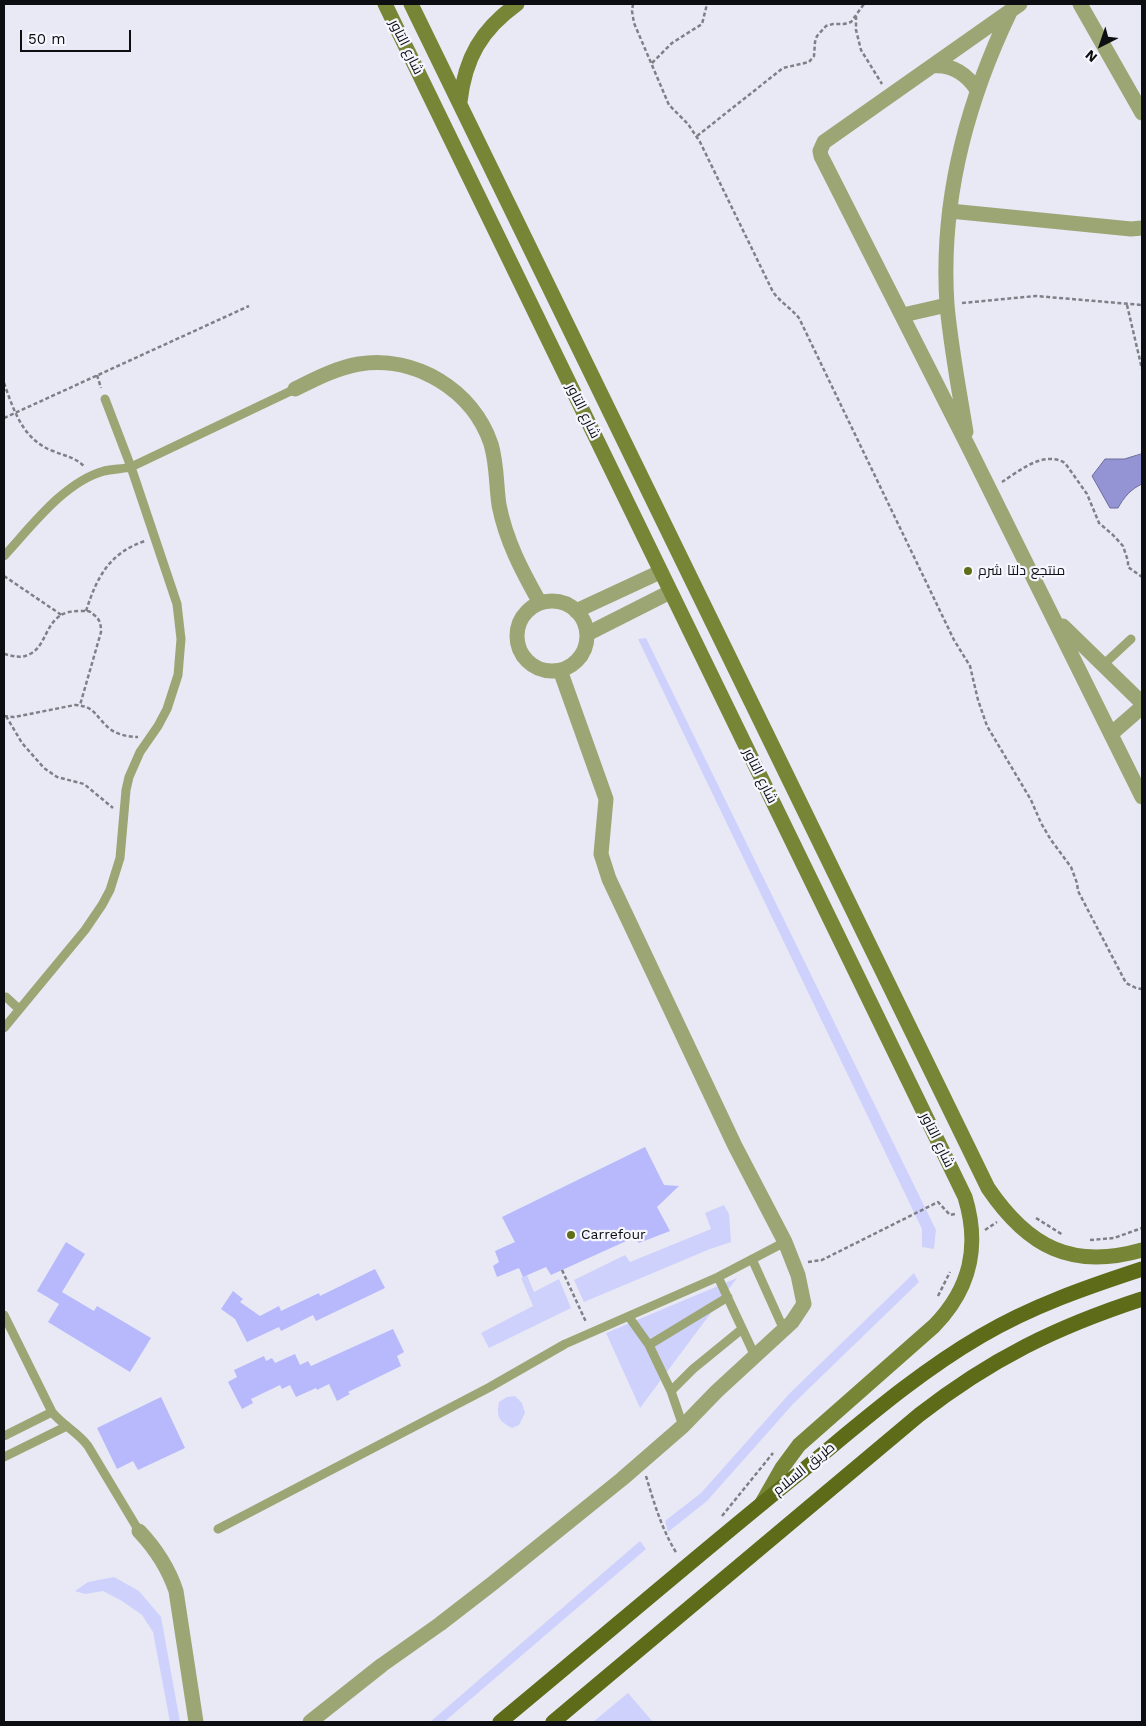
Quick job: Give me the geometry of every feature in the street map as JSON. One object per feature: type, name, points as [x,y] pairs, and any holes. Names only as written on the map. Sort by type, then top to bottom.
[{"type":"main road","name":"شارع التاور","points":[[385,4],[947,1159],[965,1197],[969,1211],[972,1232],[971,1254],[964,1281],[952,1305],[934,1326],[799,1445],[782,1468],[762,1503]]},
{"type":"main road","name":"شارع التاور","points":[[411,4],[988,1188],[997,1201],[1020,1225],[1049,1247],[1063,1253],[1093,1258],[1124,1256],[1142,1250]]},
{"type":"main road","points":[[460,102],[467,65],[475,48],[499,18],[517,4]]},
{"type":"main road","points":[[568,381],[591,372]]},
{"type":"main road","points":[[947,1159],[969,1149]]},
{"type":"main road","name":"طريق السلام","points":[[500,1722],[762,1503],[901,1391],[954,1352],[1040,1306],[1078,1290],[1142,1269]]},
{"type":"main road","points":[[553,1722],[943,1396],[995,1362],[1029,1344],[1078,1321],[1142,1299]]},
{"type":"street","points":[[1080,4],[1142,113]]},
{"type":"street","points":[[1016,7],[824,142],[820,150],[823,161],[903,315],[1142,797]]},
{"type":"street","points":[[969,448],[956,376],[948,305],[947,242],[950,211],[963,138],[977,90],[992,49],[1016,7]]},
{"type":"street","points":[[932,66],[948,66],[962,72],[977,90]]},
{"type":"street","points":[[950,211],[1131,229],[1142,228]]},
{"type":"street","points":[[903,315],[948,305]]},
{"type":"street","points":[[295,389],[319,377],[345,368],[374,363],[412,368],[433,377],[458,394],[478,418],[491,444],[499,503],[508,540],[521,569],[540,603]]},
{"type":"street","points":[[576,610],[660,572]]},
{"type":"street","points":[[587,634],[670,592]]},
{"type":"street","points":[[550,601],[559,602],[576,610],[582,617],[587,634],[586,643],[578,660],[571,666],[560,670],[548,671],[527,661],[517,640],[518,628],[522,617],[540,603],[550,601]]},
{"type":"street","points":[[1054,618],[1142,703]]},
{"type":"street","points":[[310,1722],[382,1665],[440,1624],[512,1568],[622,1479],[683,1426],[717,1391],[784,1330],[804,1304],[802,1288],[785,1242],[736,1146],[609,879],[602,854],[606,799],[560,670]]},
{"type":"street","points":[[1111,734],[1142,707]]},
{"type":"street","points":[[139,1531],[153,1546],[171,1576],[176,1591],[196,1722]]},
{"type":"lane","points":[[4,556],[67,491],[105,471],[132,467],[295,389]]},
{"type":"lane","points":[[4,1028],[85,930],[102,905],[120,858],[126,790],[129,777],[140,752],[152,736],[167,709],[173,692],[180,657],[181,639],[178,604],[132,467],[105,399]]},
{"type":"lane","points":[[1103,665],[1131,639]]},
{"type":"lane","points":[[6,997],[20,1009]]},
{"type":"lane","points":[[218,1529],[490,1387],[565,1344],[718,1277],[785,1242]]},
{"type":"lane","points":[[752,1259],[784,1330]]},
{"type":"lane","points":[[718,1277],[755,1356]]},
{"type":"lane","points":[[649,1346],[728,1297]]},
{"type":"lane","points":[[4,1315],[52,1412],[78,1434],[88,1446],[139,1531]]},
{"type":"lane","points":[[629,1317],[649,1346],[671,1391],[683,1426]]},
{"type":"lane","points":[[671,1391],[693,1369],[742,1329]]},
{"type":"lane","points":[[4,1436],[52,1412]]},
{"type":"lane","points":[[4,1457],[67,1426]]},
{"type":"path","points":[[633,4],[634,23],[669,105],[697,136],[773,292],[798,318],[954,640],[966,657],[987,726],[1031,800],[1051,840],[1071,867],[1078,891],[1126,983],[1142,989]]},
{"type":"path","points":[[652,63],[672,43],[702,24],[707,4]]},
{"type":"path","points":[[857,4],[860,9]]},
{"type":"path","points":[[697,136],[783,68],[809,62],[814,56],[817,36],[826,26],[848,24],[864,4]]},
{"type":"path","points":[[856,16],[858,40],[861,50],[890,96]]},
{"type":"path","points":[[948,305],[1036,296],[1142,305]]},
{"type":"path","points":[[1126,304],[1142,369]]},
{"type":"path","points":[[4,418],[249,306]]},
{"type":"path","points":[[4,383],[15,413],[24,430],[36,441],[54,452],[62,453],[77,460],[92,477]]},
{"type":"path","points":[[990,490],[1030,464],[1051,458],[1060,460],[1069,467],[1087,494],[1099,523],[1123,546],[1128,567],[1142,577]]},
{"type":"path","points":[[86,611],[92,589],[106,566],[126,549],[136,544],[156,539]]},
{"type":"path","points":[[4,576],[63,616]]},
{"type":"path","points":[[4,654],[18,657],[30,655],[38,648],[50,624],[76,611],[89,611],[100,622],[101,632],[80,705]]},
{"type":"path","points":[[5,716],[14,717],[80,705],[90,709],[110,729],[133,737],[152,736]]},
{"type":"path","points":[[5,716],[22,743],[44,768],[57,777],[84,784],[124,817]]},
{"type":"path","points":[[794,1265],[822,1260],[938,1202],[950,1215],[969,1211]]},
{"type":"path","points":[[562,1270],[590,1332]]},
{"type":"path","points":[[650,1489],[669,1542],[679,1557]]},
{"type":"shaded area","points":[[1142,454],[1142,484],[1128,494],[1118,508],[1110,508],[1092,476],[1105,459],[1124,459]]},
{"type":"shaded area","points":[[646,638],[936,1230],[934,1249],[922,1247],[922,1229],[638,639]]},
{"type":"shaded area","points":[[724,1205],[729,1214],[731,1242],[584,1302],[574,1280],[625,1255],[630,1262],[711,1229],[705,1213]]},
{"type":"shaded area","points":[[914,1273],[919,1282],[793,1404],[707,1501],[668,1532],[665,1521],[701,1493],[790,1393]]},
{"type":"shaded area","points":[[527,1275],[534,1292],[559,1279],[571,1308],[489,1348],[481,1333],[533,1306],[521,1278]]},
{"type":"shaded area","points":[[737,1278],[640,1408],[606,1333]]},
{"type":"shaded area","points":[[515,1396],[522,1403],[525,1413],[519,1425],[512,1428],[499,1418],[498,1407],[499,1402],[507,1397]]},
{"type":"shaded area","points":[[640,1541],[646,1549],[444,1722],[430,1722]]},
{"type":"shaded area","points":[[114,1577],[139,1591],[161,1617],[180,1722],[170,1722],[153,1632],[142,1615],[103,1591],[85,1594],[75,1591],[88,1582]]},
{"type":"shaded area","points":[[628,1693],[653,1722],[593,1722]]},
{"type":"building","points":[[645,1147],[664,1185],[679,1186],[657,1207],[670,1231],[639,1243],[633,1238],[551,1275],[546,1267],[523,1277],[519,1268],[497,1277],[493,1266],[499,1262],[495,1251],[515,1242],[502,1217]]},
{"type":"building","points":[[66,1242],[85,1254],[62,1292],[94,1311],[97,1306],[151,1338],[130,1372],[48,1322],[59,1304],[37,1291]]},
{"type":"building","points":[[375,1269],[385,1288],[316,1321],[313,1315],[281,1331],[279,1327],[247,1342],[235,1319],[221,1309],[233,1291],[243,1299],[240,1302],[260,1316],[279,1306],[281,1311],[319,1293],[320,1296]]},
{"type":"building","points":[[393,1329],[404,1352],[397,1356],[401,1366],[348,1392],[350,1394],[337,1401],[329,1384],[296,1397],[290,1385],[282,1389],[280,1385],[251,1399],[253,1403],[242,1409],[228,1382],[237,1377],[234,1370],[264,1356],[266,1361],[272,1358],[275,1363],[295,1354],[300,1365],[308,1361],[311,1366]]},
{"type":"building","points":[[161,1397],[185,1448],[138,1470],[133,1461],[117,1469],[97,1428]]},
{"type":"place","name":"منتجع دلتا شرم","points":[[968,571]]},
{"type":"place","name":"Carrefour","points":[[571,1235]]}]
